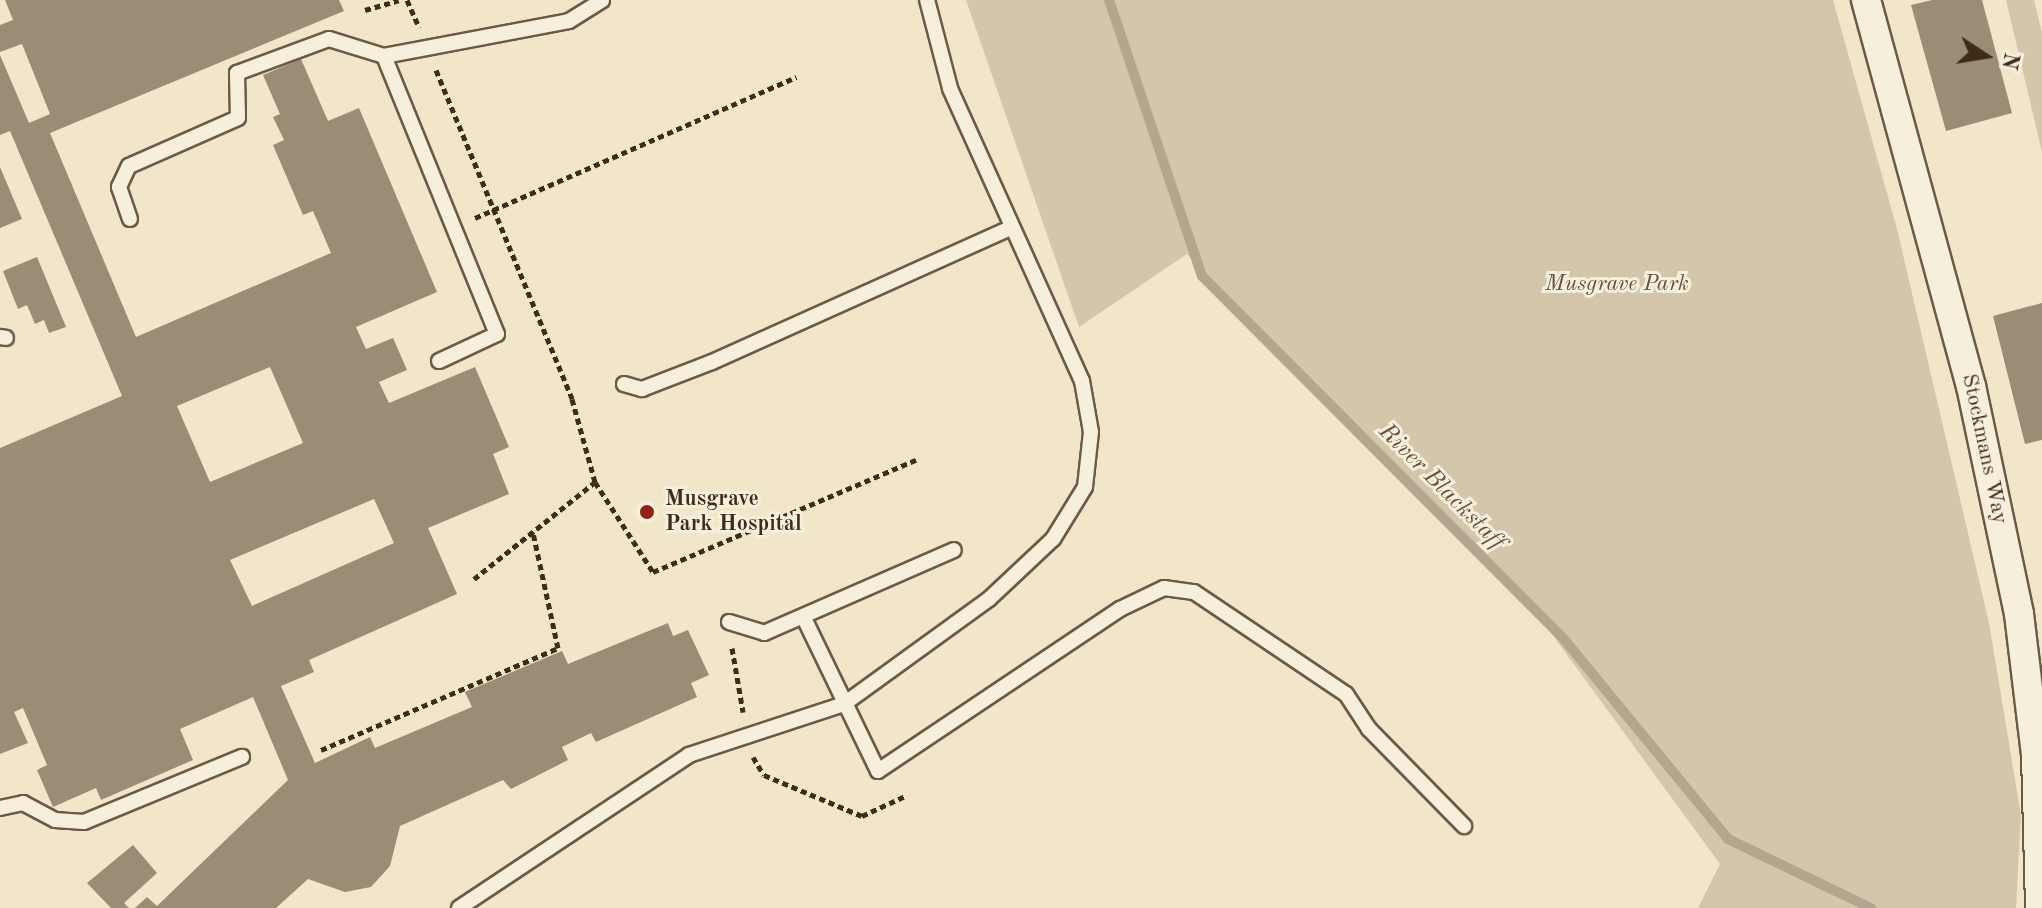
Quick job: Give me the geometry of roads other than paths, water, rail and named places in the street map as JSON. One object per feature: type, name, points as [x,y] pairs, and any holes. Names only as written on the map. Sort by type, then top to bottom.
[{"type":"street","name":"Stockmans Way","points":[[1866,0],[1971,386],[2019,614],[2036,754],[2040,908]]},
{"type":"lane","points":[[130,219],[119,187],[129,166],[238,118],[237,73],[329,39],[384,56],[569,21],[602,0]]},
{"type":"lane","points":[[459,908],[689,755],[844,704],[989,599],[1053,539],[1085,487],[1091,432],[1082,381],[950,88],[927,0]]},
{"type":"lane","points":[[384,56],[497,334],[439,361]]},
{"type":"lane","points":[[624,384],[642,389],[712,362],[1012,227]]},
{"type":"lane","points":[[729,622],[764,633],[954,550]]},
{"type":"lane","points":[[804,618],[878,771],[1120,609],[1164,588],[1194,592],[1346,694],[1369,729],[1464,826]]},
{"type":"lane","points":[[0,808],[23,803],[55,820],[84,822],[242,757]]},
{"type":"waterway","name":"River Blackstaff","points":[[1109,0],[1202,276],[1563,638],[1728,839],[1871,908]]},
{"type":"place","name":"Musgrave Park Hospital","points":[[647,512]]},
{"type":"park label","name":"Musgrave Park","points":[[1617,285]]}]
